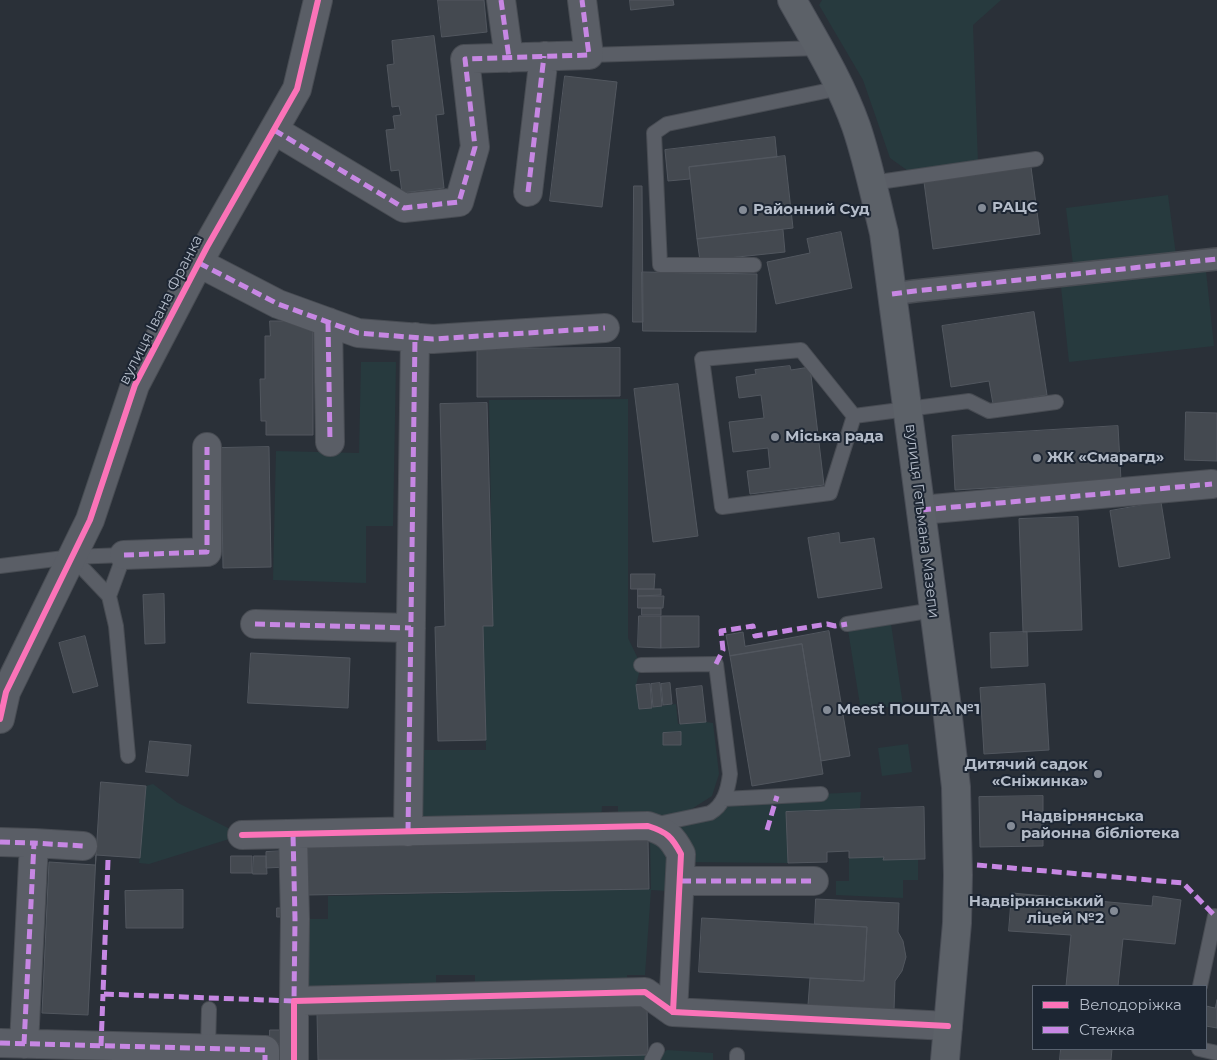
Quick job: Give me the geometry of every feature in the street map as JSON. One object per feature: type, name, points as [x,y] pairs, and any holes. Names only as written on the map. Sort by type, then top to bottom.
[{"type":"main road","name":"вулиця Гетьмана Мазепи","points":[[792,0],[820,48],[855,124],[884,232],[954,768],[957,814],[957,923],[945,1060]]},
{"type":"street","name":"вулиця Івана Франка","points":[[0,719],[6,692],[90,520],[135,385],[199,263],[297,90],[318,0]]},
{"type":"street","points":[[501,0],[509,58]]},
{"type":"street","points":[[274,130],[404,208],[459,202],[474,147],[465,59],[589,55],[582,0]]},
{"type":"street","points":[[528,192],[544,56]]},
{"type":"street","points":[[892,294],[1217,259]]},
{"type":"street","points":[[199,263],[278,304],[358,333],[433,339],[605,328]]},
{"type":"street","points":[[328,322],[330,442]]},
{"type":"street","points":[[408,832],[415,337]]},
{"type":"street","points":[[124,555],[207,552],[207,447]]},
{"type":"street","points":[[921,510],[1214,484]]},
{"type":"street","points":[[255,624],[411,628]]},
{"type":"street","points":[[242,835],[648,826],[662,831],[674,840],[681,854],[673,1012]]},
{"type":"street","points":[[293,834],[295,919],[294,1060]]},
{"type":"street","points":[[0,842],[84,846]]},
{"type":"street","points":[[34,843],[12,1044],[265,1050],[264,1060]]},
{"type":"street","points":[[681,880],[814,881]]},
{"type":"street","points":[[294,1001],[645,992],[673,1012],[948,1026]]},
{"type":"lane","points":[[318,0],[331,0]]},
{"type":"lane","points":[[589,55],[820,48]]},
{"type":"lane","points":[[754,265],[660,265],[654,133],[667,124],[840,88]]},
{"type":"lane","points":[[872,183],[1036,159]]},
{"type":"lane","points":[[801,350],[854,416],[830,493],[722,507],[702,359],[801,350]]},
{"type":"lane","points":[[854,416],[969,401],[989,411],[1056,402]]},
{"type":"lane","points":[[0,566],[72,557],[124,555],[109,596]]},
{"type":"lane","points":[[72,557],[109,596],[116,626],[128,756]]},
{"type":"lane","points":[[847,624],[934,610]]},
{"type":"lane","points":[[641,665],[716,664],[730,774],[728,790],[718,808],[710,813],[648,826]]},
{"type":"lane","points":[[723,799],[821,794]]},
{"type":"lane","points":[[1200,985],[1215,916],[1217,917]]},
{"type":"lane","points":[[208,1048],[209,1009]]},
{"type":"lane","points":[[1204,1050],[1217,1053]]},
{"type":"green space","points":[[822,0],[1001,0],[973,25],[978,163],[911,173],[890,158],[863,80],[819,5]]},
{"type":"green space","points":[[1168,195],[1176,255],[1073,264],[1066,208]]},
{"type":"green space","points":[[1206,271],[1214,346],[1069,362],[1061,287]]},
{"type":"green space","points":[[361,362],[396,362],[393,526],[366,526],[366,583],[273,580],[276,451],[359,453]]},
{"type":"green space","points":[[628,399],[628,638],[641,665],[636,685],[639,709],[676,704],[678,724],[713,723],[719,774],[712,796],[679,817],[710,813],[723,799],[861,792],[860,809],[786,812],[788,863],[681,862],[667,891],[651,890],[645,975],[627,975],[627,993],[475,997],[475,975],[436,975],[436,998],[294,1001],[295,919],[328,919],[328,896],[651,889],[650,838],[618,827],[618,806],[602,806],[601,827],[408,832],[409,750],[486,750],[483,626],[493,625],[489,400]],"holes":[[[680,732],[681,744],[663,745],[663,733]]]},
{"type":"green space","points":[[890,617],[903,705],[861,711],[847,624]]},
{"type":"green space","points":[[908,744],[912,772],[882,776],[878,748]]},
{"type":"green space","points":[[153,784],[178,803],[242,835],[149,864],[139,863],[146,786]]},
{"type":"green space","points":[[884,857],[884,860],[918,859],[918,880],[903,880],[903,898],[836,895],[836,881],[849,881],[849,858]]},
{"type":"green space","points":[[667,1050],[713,1053],[713,1060],[657,1060]]},
{"type":"green space","points":[[648,1055],[646,1060],[438,1060]]},
{"type":"building","points":[[438,0],[484,0],[487,32],[442,37]]},
{"type":"building","points":[[630,0],[673,0],[674,5],[631,10]]},
{"type":"building","points":[[434,36],[444,114],[436,115],[444,188],[402,193],[399,170],[391,171],[386,130],[395,129],[393,116],[401,115],[399,106],[392,107],[387,65],[394,64],[392,41]]},
{"type":"building","points":[[565,76],[617,82],[602,207],[550,201]]},
{"type":"building","points":[[775,137],[777,157],[689,167],[690,179],[668,181],[665,150]]},
{"type":"building","name":"Районний Суд","points":[[785,156],[793,228],[697,239],[689,167]]},
{"type":"building","name":"РАЦС","points":[[1031,167],[1040,234],[933,249],[924,182]]},
{"type":"building","points":[[634,186],[642,186],[643,322],[633,322]]},
{"type":"building","points":[[783,230],[785,252],[700,261],[697,239]]},
{"type":"building","points":[[841,232],[852,288],[776,304],[767,262],[810,253],[807,239]]},
{"type":"building","points":[[642,272],[757,274],[756,332],[643,331]]},
{"type":"building","points":[[1034,312],[1047,395],[993,404],[989,381],[951,387],[942,326]]},
{"type":"building","points":[[270,321],[313,321],[313,435],[266,435],[266,421],[261,421],[260,379],[265,379],[265,336],[270,336]]},
{"type":"building","points":[[620,348],[620,396],[477,397],[477,349]]},
{"type":"building","name":"Міська рада","points":[[790,366],[791,370],[810,367],[824,485],[750,494],[747,471],[770,468],[768,448],[733,452],[729,422],[764,418],[761,395],[739,398],[736,377],[756,374],[755,370]]},
{"type":"building","points":[[678,384],[698,536],[653,542],[634,389]]},
{"type":"building","points":[[487,403],[493,626],[483,626],[486,740],[438,741],[435,627],[445,626],[440,404]]},
{"type":"building","points":[[1186,412],[1217,413],[1217,461],[1185,460]]},
{"type":"building","name":"ЖК «Смарагд»","points":[[1118,426],[1121,480],[955,490],[952,436]]},
{"type":"building","points":[[269,447],[271,567],[223,568],[221,448]]},
{"type":"building","points":[[1161,502],[1170,558],[1119,567],[1110,511]]},
{"type":"building","points":[[1078,517],[1082,630],[1023,632],[1019,519]]},
{"type":"building","points":[[839,533],[840,543],[874,538],[882,588],[818,598],[808,538]]},
{"type":"building","points":[[631,574],[655,574],[654,589],[631,589]]},
{"type":"building","points":[[638,589],[661,589],[661,595],[638,596]]},
{"type":"building","points":[[164,594],[165,643],[145,644],[143,595]]},
{"type":"building","points":[[638,596],[664,596],[663,608],[638,608]]},
{"type":"building","points":[[642,608],[661,608],[661,615],[642,615]]},
{"type":"building","points":[[639,616],[661,616],[661,648],[638,647]]},
{"type":"building","points":[[661,616],[699,616],[699,647],[661,648]]},
{"type":"building","points":[[829,631],[850,756],[821,761],[802,644],[730,656],[726,635],[743,632],[745,646]]},
{"type":"building","points":[[1027,632],[1028,666],[991,668],[990,633]]},
{"type":"building","points":[[85,636],[98,686],[73,693],[59,643]]},
{"type":"building","points":[[802,644],[823,774],[752,786],[730,656]]},
{"type":"building","points":[[251,653],[350,658],[348,708],[248,703]]},
{"type":"building","points":[[660,683],[662,706],[653,707],[651,684]]},
{"type":"building","points":[[670,683],[672,704],[663,705],[661,684]]},
{"type":"building","points":[[650,684],[652,708],[639,709],[636,685]]},
{"type":"building","points":[[1045,684],[1049,750],[984,754],[980,688]]},
{"type":"building","points":[[702,686],[706,722],[680,724],[676,689]]},
{"type":"building","points":[[681,732],[681,745],[663,745],[663,733]]},
{"type":"building","points":[[150,741],[191,745],[188,776],[146,772]]},
{"type":"building","points":[[101,782],[146,786],[140,858],[96,855],[88,1015],[42,1013],[49,862],[95,865]]},
{"type":"building","name":"Надвірнянська районна бібліотека","points":[[1043,796],[1043,846],[980,847],[979,797]]},
{"type":"building","points":[[924,807],[925,859],[883,860],[884,857],[849,858],[849,851],[827,852],[827,862],[788,863],[786,812]]},
{"type":"building","points":[[648,838],[649,889],[307,895],[306,844]]},
{"type":"building","points":[[286,851],[286,867],[266,868],[266,852]]},
{"type":"building","points":[[231,856],[252,856],[252,873],[231,873]]},
{"type":"building","points":[[254,856],[266,856],[267,874],[253,874]]},
{"type":"building","points":[[183,890],[183,928],[126,928],[125,891]]},
{"type":"building","points":[[1012,893],[1152,906],[1153,896],[1181,900],[1175,944],[1123,939],[1118,985],[1066,985],[1071,935],[1009,931]]},
{"type":"building","points":[[816,899],[899,903],[898,932],[903,941],[906,957],[902,971],[895,981],[894,1010],[808,1005],[810,978],[864,981],[867,927],[815,924]]},
{"type":"building","points":[[277,908],[289,908],[289,917],[277,917]]},
{"type":"building","points":[[702,918],[867,927],[864,981],[699,972]]},
{"type":"building","points":[[1217,1000],[1217,1028],[1207,1026],[1207,1006],[1215,1008]]},
{"type":"building","points":[[647,1005],[648,1055],[438,1060],[318,1060],[317,1013]]},
{"type":"building","points":[[270,1030],[287,1030],[287,1044],[270,1044]]},
{"type":"building","points":[[1061,1050],[1112,1050],[1111,1060],[1060,1060]]},
{"type":"marked path","points":[[501,0],[509,58]]},
{"type":"marked path","points":[[274,130],[404,208],[459,202],[475,147],[465,59],[589,55],[582,0]]},
{"type":"marked path","points":[[528,192],[544,56]]},
{"type":"marked path","points":[[892,294],[1217,259]]},
{"type":"marked path","points":[[199,263],[278,304],[358,333],[433,339],[605,328]]},
{"type":"marked path","points":[[328,322],[330,442]]},
{"type":"marked path","points":[[408,832],[415,337]]},
{"type":"marked path","points":[[124,555],[207,552],[207,447]]},
{"type":"marked path","points":[[921,510],[1212,484]]},
{"type":"marked path","points":[[255,624],[411,628]]},
{"type":"marked path","points":[[716,664],[723,650],[721,631],[753,626],[755,636],[827,624],[835,626],[847,624]]},
{"type":"marked path","points":[[767,830],[777,796]]},
{"type":"marked path","points":[[108,860],[103,994],[294,1001],[293,834]]},
{"type":"marked path","points":[[0,842],[34,843]]},
{"type":"marked path","points":[[24,1044],[34,843],[83,846]]},
{"type":"marked path","points":[[977,865],[1183,883],[1215,916]]},
{"type":"marked path","points":[[681,881],[814,881]]},
{"type":"marked path","points":[[101,1046],[103,994]]},
{"type":"marked path","points":[[0,1043],[265,1050],[265,1060]]},
{"type":"cycle path","points":[[0,719],[6,692],[90,520],[135,385],[207,247],[297,89],[318,0]]},
{"type":"cycle path","points":[[242,835],[648,826],[655,828],[668,836],[675,843],[681,854],[673,1012]]},
{"type":"cycle path","points":[[294,1060],[294,1001],[645,992],[673,1012],[948,1026]]},
{"type":"place","name":"РАЦС","points":[[982,208]]},
{"type":"place","name":"Районний Суд","points":[[743,210]]},
{"type":"place","name":"Міська рада","points":[[775,437]]},
{"type":"place","name":"ЖК «Смарагд»","points":[[1037,458]]},
{"type":"place","name":"Meest ПОШТА №1","points":[[827,710]]},
{"type":"place","name":"Дитячий садок «Сніжинка»","points":[[1098,774]]},
{"type":"place","name":"Надвірнянська районна бібліотека","points":[[1011,826]]},
{"type":"place","name":"Надвірнянський ліцей №2","points":[[1114,911]]}]
